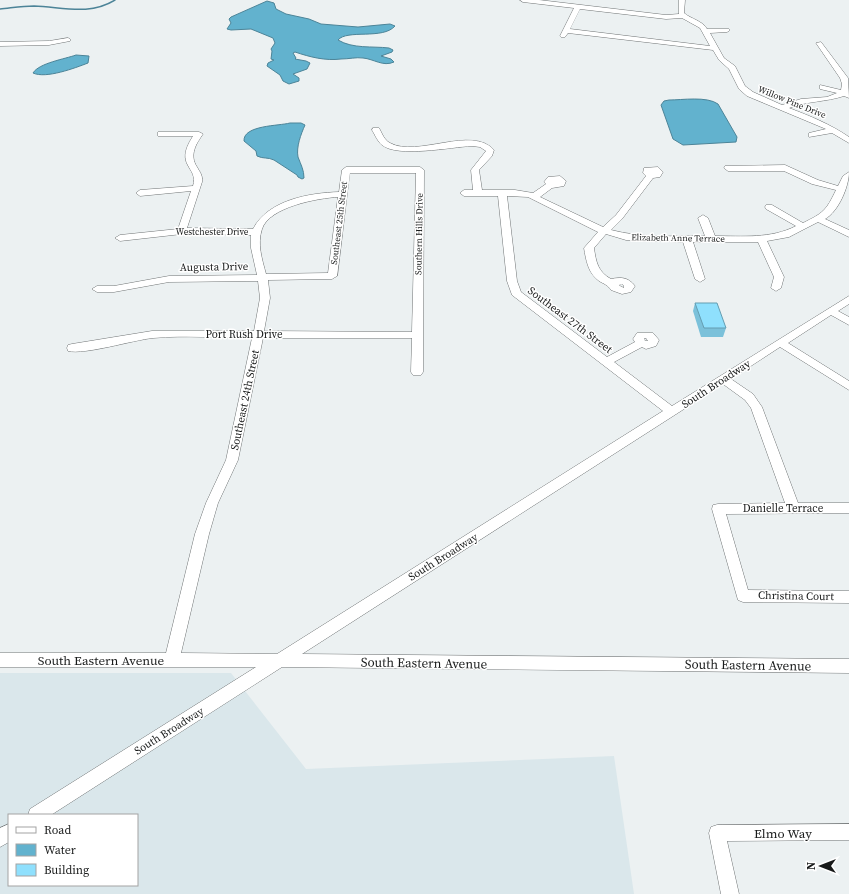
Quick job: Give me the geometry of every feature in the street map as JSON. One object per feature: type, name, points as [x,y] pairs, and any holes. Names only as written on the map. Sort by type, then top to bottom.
[{"type":"street","points":[[523,0],[666,17],[684,16]]},
{"type":"street","points":[[682,0],[680,10],[684,16]]},
{"type":"street","points":[[578,6],[564,34],[622,41],[715,48]]},
{"type":"street","name":"Willow Pine Drive","points":[[684,16],[703,27],[721,59],[732,68],[742,87],[750,94],[814,119],[849,141]]},
{"type":"street","points":[[706,31],[727,30]]},
{"type":"street","points":[[0,44],[49,43],[68,40]]},
{"type":"street","points":[[819,43],[844,78],[846,84],[844,91],[847,95]]},
{"type":"street","points":[[824,86],[847,95]]},
{"type":"street","points":[[784,107],[801,101],[833,99],[847,95]]},
{"type":"street","points":[[376,130],[384,143],[394,148],[421,148],[473,143],[487,147],[490,150],[489,154],[475,170],[478,194]]},
{"type":"street","points":[[812,134],[833,130]]},
{"type":"street","points":[[161,134],[199,134],[189,157],[198,174],[196,188],[182,230]]},
{"type":"street","points":[[728,168],[785,168],[814,182],[841,189]]},
{"type":"street","name":"Southeast 25th Street","points":[[332,276],[346,170]]},
{"type":"street","name":"Southern Hills Drive","points":[[346,170],[420,170],[417,372]]},
{"type":"street","points":[[614,284],[598,276],[594,269],[589,250],[593,242],[619,217],[651,175]]},
{"type":"street","name":"Elizabeth Anne Terrace","points":[[464,194],[522,194],[534,197],[604,231],[639,238],[761,239],[786,235],[818,219],[830,210],[849,175]]},
{"type":"street","points":[[534,197],[552,185]]},
{"type":"street","points":[[140,193],[196,188]]},
{"type":"street","points":[[257,232],[266,218],[279,208],[303,199],[322,195],[342,194]]},
{"type":"street","name":"Southeast 27th Street","points":[[502,194],[512,281],[516,293],[672,412]]},
{"type":"street","points":[[769,207],[803,227]]},
{"type":"street","points":[[703,218],[711,239]]},
{"type":"street","points":[[818,219],[849,234]]},
{"type":"street","name":"Westchester Drive","points":[[120,238],[182,230],[257,232]]},
{"type":"street","name":"Southeast 24th Street","points":[[172,660],[202,534],[212,503],[232,460],[265,299],[255,241],[257,232]]},
{"type":"street","points":[[687,239],[700,279]]},
{"type":"street","points":[[761,239],[778,277],[776,288]]},
{"type":"street","name":"Augusta Drive","points":[[97,289],[114,289],[169,279],[246,279],[275,276],[332,276]]},
{"type":"street","name":"South Broadway","points":[[38,814],[849,299]]},
{"type":"street","points":[[831,311],[849,322]]},
{"type":"street","name":"Port Rush Drive","points":[[72,348],[92,346],[153,334],[418,335]]},
{"type":"street","points":[[606,362],[641,343]]},
{"type":"street","points":[[781,343],[849,386]]},
{"type":"street","points":[[723,379],[749,397],[756,407],[793,508]]},
{"type":"street","name":"Danielle Terrace","points":[[743,596],[718,509],[849,508]]},
{"type":"street","name":"Christina Court","points":[[743,596],[849,597]]},
{"type":"street","name":"South Eastern Avenue","points":[[0,660],[172,660],[849,666]]},
{"type":"street","name":"Elmo Way","points":[[730,894],[717,833],[849,832]]},
{"type":"shaded area","points":[[0,673],[231,673],[306,769],[614,756],[634,894],[0,894]]},
{"type":"water","points":[[267,1],[274,3],[276,9],[286,14],[309,19],[321,24],[358,27],[390,24],[395,26],[382,33],[349,35],[338,40],[356,46],[389,48],[393,50],[392,52],[381,56],[391,59],[394,62],[386,64],[360,58],[323,59],[295,52],[293,53],[296,58],[295,59],[310,63],[307,69],[293,74],[299,78],[299,81],[289,84],[283,81],[280,75],[267,66],[268,63],[274,60],[271,59],[271,49],[275,43],[273,38],[251,29],[227,29],[231,23],[229,19],[231,17]]},
{"type":"water","points":[[76,55],[89,56],[88,63],[53,74],[45,75],[33,73],[46,64]]},
{"type":"water","points":[[701,99],[718,104],[737,137],[736,142],[683,145],[673,139],[661,105],[664,101]]},
{"type":"water","points":[[290,123],[301,123],[305,125],[298,145],[298,157],[304,178],[302,179],[274,160],[257,156],[256,151],[244,141],[245,136],[255,129]]},
{"type":"building","points":[[695,303],[717,303],[726,328],[704,328]]},
{"type":"waterway","points":[[0,9],[34,6],[86,9],[105,5],[115,0]]}]
